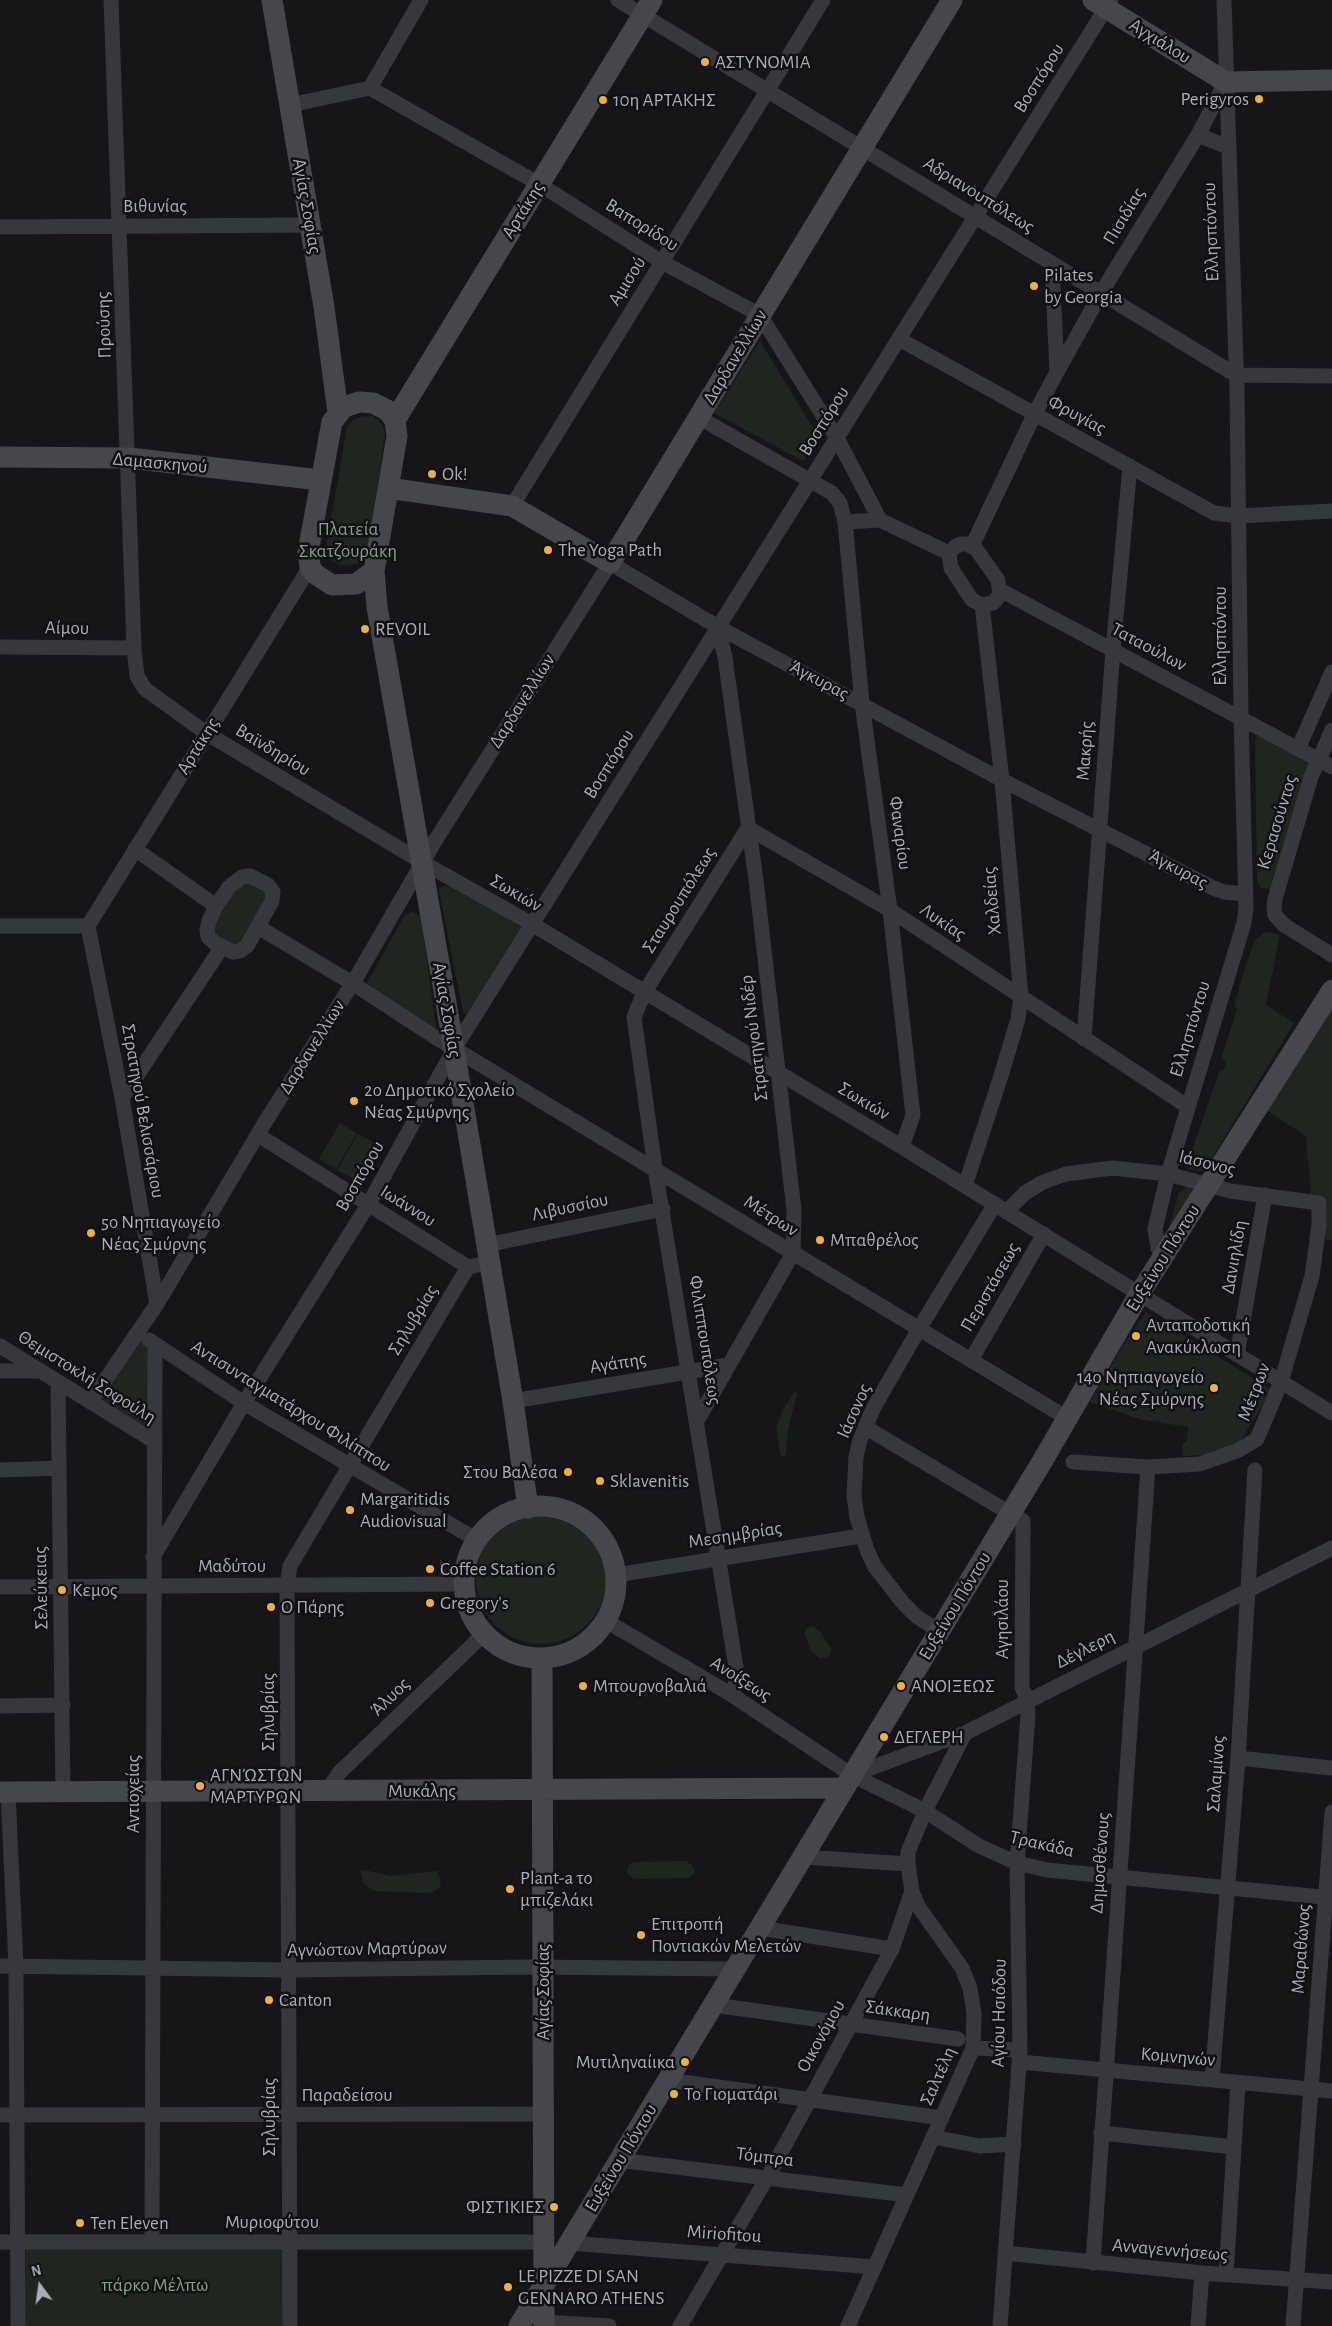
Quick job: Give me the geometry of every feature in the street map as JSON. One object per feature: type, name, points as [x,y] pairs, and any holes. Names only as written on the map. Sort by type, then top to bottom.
[{"type":"street","name":"Προύσης","points":[[111,0],[129,458],[134,648]]},
{"type":"street","name":"Αγίας Σοφίας","points":[[272,0],[310,225],[338,413]]},
{"type":"street","points":[[290,104],[370,88],[421,0]]},
{"type":"street","name":"Αδριανουπόλεως","points":[[618,0],[647,8],[768,90],[1236,375]]},
{"type":"street","name":"Αμισού","points":[[512,506],[823,0]]},
{"type":"street","name":"Δαρδανελλίων","points":[[91,1401],[157,1304],[352,983],[422,862],[610,563],[952,0]]},
{"type":"street","name":"Ελλησπόντου","points":[[1164,1257],[1158,1248],[1155,1228],[1187,1106],[1244,923],[1246,894],[1241,718],[1236,375],[1224,0]]},
{"type":"street","name":"Αγχιάλου","points":[[1104,3],[1226,82]]},
{"type":"street","name":"Βοσπόρου","points":[[153,1557],[244,1403],[368,1205],[454,1049],[976,216],[1104,3]]},
{"type":"street","name":"Αρτάκης","points":[[395,420],[647,8]]},
{"type":"street","points":[[1226,82],[1332,80]]},
{"type":"street","name":"Πισιδίας","points":[[972,546],[1034,415],[1057,372],[1102,293],[1198,135],[1226,82]]},
{"type":"street","name":"Βαπορίδου","points":[[370,88],[539,184],[662,262],[760,315],[837,438],[880,520]]},
{"type":"street","points":[[1198,135],[1228,147]]},
{"type":"street","name":"Βιθυνίας","points":[[0,226],[310,225]]},
{"type":"street","points":[[1052,264],[1057,372]]},
{"type":"street","name":"Φρυγίας","points":[[899,339],[1214,514],[1239,516],[1332,511]]},
{"type":"street","points":[[1236,375],[1332,376]]},
{"type":"street","points":[[374,571],[356,584],[332,585],[319,578],[310,566],[308,552],[332,422],[338,413],[351,404],[373,403],[387,410],[395,420]]},
{"type":"street","points":[[698,417],[832,493],[840,503],[845,522],[880,520],[949,553]]},
{"type":"street","name":"Αγίας Σοφίας","points":[[395,420],[396,436],[374,571],[377,607],[513,1401],[528,1508]]},
{"type":"street","name":"Δαμασκηνού","points":[[0,457],[129,458],[320,480]]},
{"type":"street","name":"Μακρής","points":[[1084,1039],[1113,650],[1130,466]]},
{"type":"street","name":"Άγκυρας","points":[[388,488],[512,506],[718,627],[1002,780],[1214,888],[1224,892],[1246,894]]},
{"type":"street","name":"Φαναρίου","points":[[845,522],[862,703],[890,910],[913,1115],[902,1147]]},
{"type":"street","points":[[961,544],[972,546],[998,580],[1000,596],[993,603],[982,605],[972,600],[951,568],[949,553],[961,544]]},
{"type":"street","name":"Αρτάκης","points":[[88,926],[310,566]]},
{"type":"street","name":"Ταταούλων","points":[[1000,590],[1332,767]]},
{"type":"street","name":"Χαλδείας","points":[[965,1186],[1018,1020],[1021,997],[1002,780],[982,605]]},
{"type":"street","name":"Στρατηγού Νιδέρ","points":[[697,1421],[793,1253],[794,1210],[778,1073],[725,657],[718,627]]},
{"type":"street","name":"Αίμου","points":[[0,647],[134,648]]},
{"type":"street","name":"Βαϊνδηρίου","points":[[134,648],[137,676],[145,689],[206,733],[422,862]]},
{"type":"street","name":"Κερασούντος","points":[[1298,749],[1332,672]]},
{"type":"street","name":"Κερασούντος","points":[[1332,730],[1318,759],[1275,899],[1275,914],[1284,925],[1332,955]]},
{"type":"street","name":"Λυκίας","points":[[748,828],[890,910],[1187,1106]]},
{"type":"street","name":"Σταυρουπόλεως","points":[[644,993],[748,828]]},
{"type":"street","points":[[135,849],[216,906]]},
{"type":"street","name":"Σωκιών","points":[[422,862],[532,924],[902,1147],[1332,1412]]},
{"type":"street","points":[[250,876],[268,885],[273,892],[272,901],[258,927],[247,946],[240,951],[233,952],[208,937],[207,930],[216,906],[235,881],[250,876]]},
{"type":"street","points":[[0,926],[88,926]]},
{"type":"street","name":"Στρατηγού Βελισσάριου","points":[[88,926],[122,1098],[157,1304]]},
{"type":"street","name":"Μέτρων","points":[[258,927],[352,983],[454,1049],[655,1168],[1067,1418]]},
{"type":"street","points":[[122,1098],[222,947]]},
{"type":"street","name":"Ευξείνου Πόντου","points":[[519,2326],[1010,1514],[1140,1293],[1332,990]]},
{"type":"street","name":"Φιλιππουπόλεως","points":[[644,993],[634,1017],[655,1168],[690,1372],[736,1667],[736,1682],[732,1695]]},
{"type":"street","name":"Ιωάννου","points":[[258,1135],[468,1267]]},
{"type":"street","name":"Ιάσονος","points":[[939,1631],[916,1616],[902,1603],[875,1567],[861,1536],[854,1496],[856,1457],[865,1427],[918,1329],[1001,1208],[1043,1182],[1066,1174],[1112,1168],[1168,1174],[1230,1191],[1319,1203]]},
{"type":"street","name":"Δανιηλίδη","points":[[1237,1355],[1265,1195]]},
{"type":"street","name":"Μέτρων","points":[[1073,1462],[1148,1467],[1200,1464],[1239,1450],[1257,1439],[1281,1382],[1312,1276],[1319,1225],[1319,1203]]},
{"type":"street","name":"Λιβυσσίου","points":[[487,1254],[663,1209]]},
{"type":"street","name":"Περιστάσεως","points":[[971,1360],[1044,1234]]},
{"type":"street","points":[[468,1267],[487,1254]]},
{"type":"street","name":"Σηλυβρίας","points":[[290,2326],[287,1585],[290,1566],[468,1267]]},
{"type":"street","name":"Αντισυνταγματάρχου Φιλίππου","points":[[138,1332],[244,1403],[348,1466],[477,1540]]},
{"type":"street","name":"Αντιοχείας","points":[[152,2242],[155,1345]]},
{"type":"street","name":"Θεμιστοκλή Σοφούλη","points":[[0,1346],[154,1441]]},
{"type":"street","name":"Αγάπης","points":[[513,1401],[729,1364]]},
{"type":"street","points":[[0,1371],[38,1371]]},
{"type":"street","name":"Σελεύκειας","points":[[58,1383],[63,1792]]},
{"type":"street","points":[[865,1427],[1010,1514]]},
{"type":"street","name":"Δημοσθένους","points":[[1093,2263],[1148,1467]]},
{"type":"street","points":[[0,1470],[59,1468]]},
{"type":"street","name":"Σαλαμίνος","points":[[1212,2080],[1238,1758],[1255,1470]]},
{"type":"street","points":[[528,1508],[556,1508],[582,1519],[604,1540],[611,1554],[616,1575],[614,1598],[606,1621],[591,1639],[579,1648],[561,1655],[542,1658],[526,1657],[510,1652],[496,1645],[484,1634],[470,1613],[464,1584],[469,1554],[477,1540],[496,1521],[515,1511],[528,1508]]},
{"type":"street","name":"Αγησιλάου","points":[[1010,1514],[1023,1521],[1022,1687],[1027,1700]]},
{"type":"street","name":"Μεσημβρίας","points":[[616,1575],[861,1536]]},
{"type":"street","name":"Δέγλερη","points":[[848,1782],[965,1733],[1247,1589],[1332,1548]]},
{"type":"street","name":"Μαδύτου","points":[[0,1587],[464,1584]]},
{"type":"street","name":"Ανοίξεως","points":[[606,1621],[732,1695],[848,1782]]},
{"type":"street","name":"Άλυος","points":[[327,1791],[339,1774],[484,1634]]},
{"type":"street","name":"Αγίας Σοφίας","points":[[542,1658],[544,2324]]},
{"type":"street","name":"Αγίου Ησιόδου","points":[[1000,2326],[1020,2056],[1017,1863],[1028,1715],[1027,1700]]},
{"type":"street","points":[[0,1706],[63,1705]]},
{"type":"street","name":"Σαλτέλη","points":[[848,2326],[973,2048],[974,2014],[970,1988],[962,1968],[918,1906],[912,1891],[908,1864],[908,1852],[925,1811],[965,1733]]},
{"type":"street","points":[[1238,1758],[1332,1768]]},
{"type":"street","name":"Μυκάλης","points":[[4,1792],[542,1790],[848,1782]]},
{"type":"street","name":"Τρακάδα","points":[[848,1782],[925,1811],[979,1846],[1017,1863],[1047,1870],[1328,1898]]},
{"type":"street","points":[[4,1792],[16,1966],[18,2326]]},
{"type":"street","name":"Μαραθώνος","points":[[1297,2280],[1328,1898],[1332,1812]]},
{"type":"street","points":[[803,1856],[908,1864]]},
{"type":"street","name":"Οικονόμου","points":[[680,2326],[767,2178],[892,1949],[912,1891]]},
{"type":"street","points":[[760,1928],[892,1949]]},
{"type":"street","name":"Αγνώστων Μαρτύρων","points":[[0,1966],[288,1970],[543,1967],[734,1969]]},
{"type":"street","name":"Σάκκαρη","points":[[714,2005],[958,2039]]},
{"type":"street","name":"Κομνηνών","points":[[973,2048],[1106,2070],[1332,2091]]},
{"type":"street","points":[[668,2080],[942,2118]]},
{"type":"street","points":[[1226,2275],[1238,2083]]},
{"type":"street","name":"Παραδείσου","points":[[0,2116],[544,2114]]},
{"type":"street","points":[[1102,2133],[1234,2147]]},
{"type":"street","points":[[933,2137],[980,2146],[1014,2144]]},
{"type":"street","name":"Τόμπρα","points":[[618,2160],[908,2195]]},
{"type":"street","points":[[544,2221],[551,2228],[559,2230],[569,2229],[581,2224]]},
{"type":"street","name":"Μυριοφύτου","points":[[0,2242],[544,2242]]},
{"type":"street","name":"Miriofitou","points":[[570,2243],[875,2267]]},
{"type":"street","name":"Ανναγεννήσεως","points":[[1005,2253],[1202,2273],[1332,2282]]},
{"type":"street","points":[[1198,2326],[1202,2273]]},
{"type":"street","points":[[1293,2326],[1297,2280]]},
{"type":"street","points":[[544,2324],[609,2326]]},
{"type":"green space","points":[[760,341],[818,436],[803,461],[714,413]]},
{"type":"green space","name":"Πλατεία Σκατζουράκη","points":[[373,416],[382,424],[385,434],[369,546],[365,556],[358,563],[347,566],[337,564],[329,558],[326,547],[347,427],[353,420]]},
{"type":"green space","points":[[1258,734],[1310,763],[1272,889],[1261,888],[1257,880],[1255,740]]},
{"type":"green space","points":[[242,877],[273,892],[247,946],[215,943],[209,921]]},
{"type":"green space","points":[[455,883],[525,930],[468,1014],[463,1013],[439,890],[443,886]]},
{"type":"green space","points":[[413,911],[421,917],[437,1035],[367,983],[404,916]]},
{"type":"green space","points":[[1266,932],[1280,935],[1266,1005],[1294,1023],[1206,1168],[1201,1171],[1188,1169],[1187,1165],[1219,1072],[1223,1071],[1226,1064],[1222,1056],[1237,1009],[1234,1007],[1242,977],[1254,941]]},
{"type":"green space","points":[[1332,1009],[1332,1240],[1326,1240],[1325,1197],[1311,1196],[1306,1136],[1266,1110]]},
{"type":"green space","points":[[340,1123],[357,1133],[336,1169],[319,1159]]},
{"type":"green space","points":[[358,1134],[375,1143],[354,1179],[337,1170]]},
{"type":"green space","points":[[1188,1186],[1194,1190],[1168,1231],[1179,1192]]},
{"type":"green space","points":[[1146,1312],[1272,1390],[1240,1442],[1204,1455],[1182,1456],[1183,1443],[1187,1442],[1188,1427],[1139,1419],[1090,1402],[1124,1344]]},
{"type":"green space","points":[[138,1332],[155,1345],[154,1441],[91,1401]]},
{"type":"green space","points":[[795,1390],[797,1394],[788,1429],[786,1455],[781,1457],[776,1428],[782,1412]]},
{"type":"green space","points":[[541,1514],[554,1515],[566,1519],[587,1533],[601,1554],[605,1566],[605,1592],[601,1604],[587,1625],[566,1639],[554,1643],[541,1644],[528,1643],[516,1639],[495,1625],[481,1604],[477,1592],[476,1579],[477,1566],[481,1554],[495,1533],[516,1519],[528,1515]]},
{"type":"green space","points":[[811,1626],[819,1630],[831,1648],[831,1653],[827,1658],[819,1658],[812,1652],[804,1633]]},
{"type":"green space","points":[[686,1861],[692,1865],[695,1871],[688,1878],[634,1879],[627,1873],[628,1866],[634,1862]]},
{"type":"green space","points":[[364,1870],[391,1876],[436,1871],[441,1879],[440,1887],[433,1892],[426,1893],[374,1891],[365,1885],[363,1881],[360,1871]]},
{"type":"green space","name":"πάρκο Μέλπω","points":[[26,2245],[285,2246],[284,2326],[25,2326]]},
{"type":"place","name":"ΑΣΤΥΝΟΜΙΑ","points":[[705,62]]},
{"type":"place","name":"Perigyros","points":[[1259,99]]},
{"type":"place","name":"10η ΑΡΤΑΚΗΣ","points":[[603,100]]},
{"type":"place","name":"Pilates by Georgia","points":[[1034,286]]},
{"type":"place","name":"Ok!","points":[[432,474]]},
{"type":"place","name":"The Yoga Path","points":[[548,550]]},
{"type":"place","name":"REVOIL","points":[[365,629]]},
{"type":"place","name":"2ο Δημοτικό Σχολείο Νέας Σμύρνης","points":[[354,1101]]},
{"type":"place","name":"5ο Νηπιαγωγείο Νέας Σμύρνης","points":[[91,1233]]},
{"type":"place","name":"Μπαθρέλος","points":[[820,1240]]},
{"type":"place","name":"Ανταποδοτική Ανακύκλωση","points":[[1136,1336]]},
{"type":"place","name":"14ο Νηπιαγωγείο Νέας Σμύρνης","points":[[1214,1388]]},
{"type":"place","name":"Στου Βαλέσα","points":[[568,1472]]},
{"type":"place","name":"Sklavenitis","points":[[600,1481]]},
{"type":"place","name":"Margaritidis Audiovisual","points":[[350,1510]]},
{"type":"place","name":"Coffee Station 6","points":[[430,1569]]},
{"type":"place","name":"Κεμος","points":[[62,1590]]},
{"type":"place","name":"Gregory's","points":[[430,1603]]},
{"type":"place","name":"Ο Πάρης","points":[[271,1607]]},
{"type":"place","name":"Μπουρνοβαλιά","points":[[583,1686]]},
{"type":"place","name":"ΑΝΟΙΞΕΩΣ","points":[[901,1686]]},
{"type":"place","name":"ΔΕΓΛΕΡΗ","points":[[884,1737]]},
{"type":"place","name":"ΑΓΝΏΣΤΩΝ ΜΑΡΤΥΡΩΝ","points":[[200,1786]]},
{"type":"place","name":"Plant-a το μπιζελάκι","points":[[510,1889]]},
{"type":"place","name":"Επιτροπή Ποντιακών Μελετών","points":[[641,1935]]},
{"type":"place","name":"Canton","points":[[269,2000]]},
{"type":"place","name":"Μυτιληναίικα","points":[[685,2062]]},
{"type":"place","name":"Το Γιοματάρι","points":[[674,2094]]},
{"type":"place","name":"ΦΙΣΤΙΚΙΕΣ","points":[[554,2207]]},
{"type":"place","name":"Ten Eleven","points":[[80,2223]]},
{"type":"place","name":"LE PIZZE DI SAN GENNARO ATHENS","points":[[508,2287]]}]
